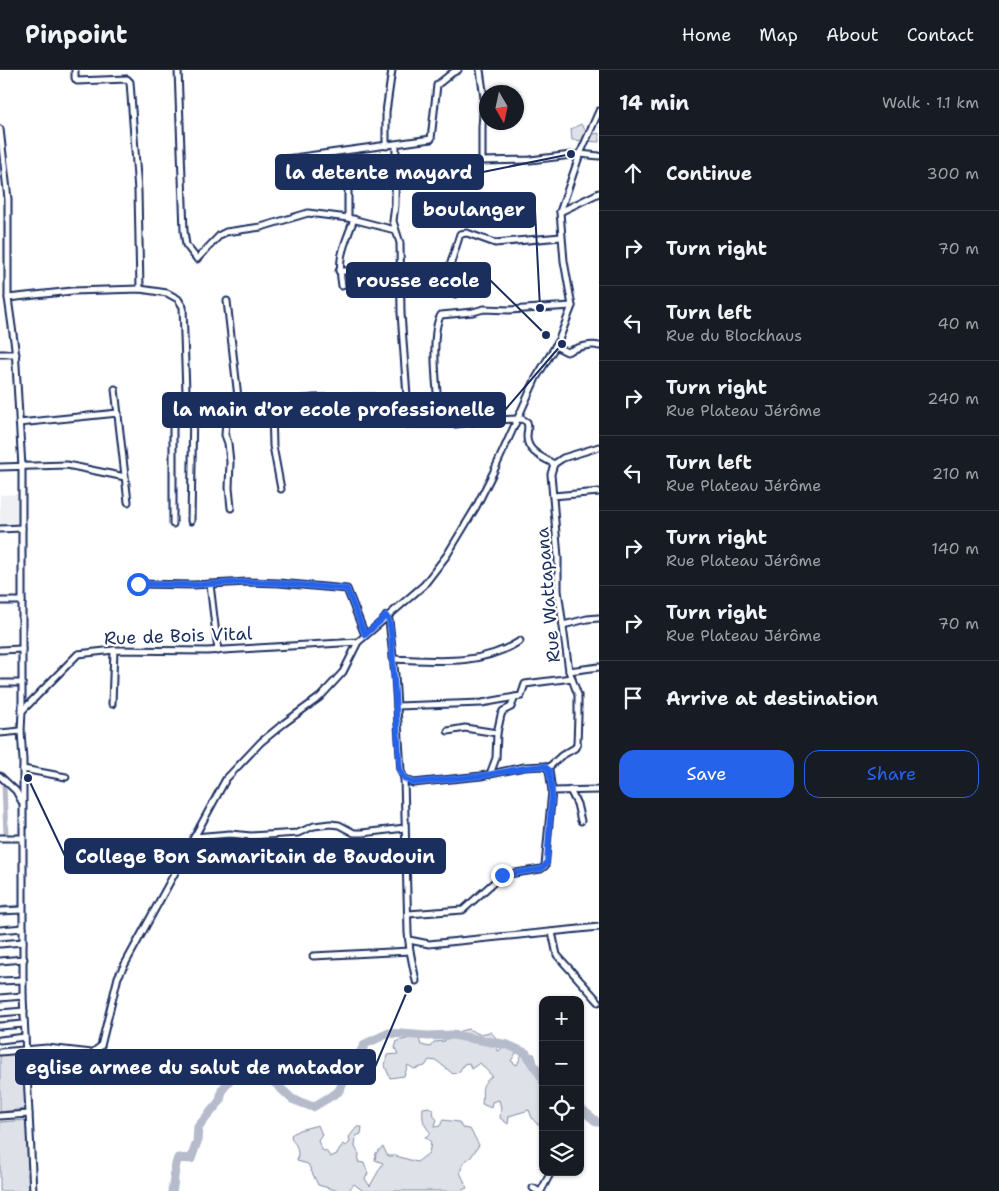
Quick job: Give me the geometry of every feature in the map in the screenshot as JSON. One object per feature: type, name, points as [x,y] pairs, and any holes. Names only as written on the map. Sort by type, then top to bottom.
[{"type":"street","points":[[75,70],[77,81],[127,79],[130,82],[138,191],[140,289]]},
{"type":"street","points":[[178,70],[184,231],[186,245],[197,259],[226,232],[261,227],[308,213],[351,219],[395,230]]},
{"type":"street","points":[[386,146],[386,112],[392,70]]},
{"type":"street","points":[[279,160],[431,139],[437,85],[458,70]]},
{"type":"street","points":[[480,70],[483,85]]},
{"type":"street","points":[[0,1052],[47,1048],[92,1053],[101,1046],[118,977],[226,779],[262,742],[320,697],[343,672],[358,642],[424,584],[448,556],[493,473],[536,378],[555,346],[572,306],[561,237],[560,212],[580,154],[599,111]]},
{"type":"street","points":[[0,129],[8,199],[8,298],[16,354],[22,467],[23,996],[33,1191]]},
{"type":"street","points":[[482,130],[482,162],[530,160],[580,154],[599,156]]},
{"type":"street","points":[[396,144],[393,221],[400,243],[401,313],[409,424]]},
{"type":"street","points":[[342,286],[339,271],[340,255],[351,219],[348,184]]},
{"type":"street","points":[[560,212],[599,192]]},
{"type":"street","points":[[455,294],[448,269],[460,234],[467,233],[495,243],[561,237]]},
{"type":"street","points":[[339,271],[400,271]]},
{"type":"street","points":[[8,298],[72,291],[140,289],[167,293],[178,299],[183,306],[188,404],[193,408],[227,407],[314,398],[373,397],[376,399],[383,422],[409,424],[522,418],[527,422],[529,429],[527,437],[529,446],[554,464],[563,458],[599,447]]},
{"type":"street","points":[[227,301],[239,406]]},
{"type":"street","points":[[440,423],[435,350],[437,320],[441,315],[484,309],[509,310],[572,306]]},
{"type":"street","points":[[555,346],[567,352],[594,344],[599,346]]},
{"type":"street","points":[[0,354],[16,354]]},
{"type":"street","points":[[115,389],[128,502]]},
{"type":"street","points":[[274,402],[272,410],[274,452],[281,489]]},
{"type":"street","points":[[173,524],[173,409],[188,404]]},
{"type":"street","points":[[227,407],[225,435],[230,462],[229,488],[231,508]]},
{"type":"street","points":[[191,521],[193,408]]},
{"type":"street","points":[[19,423],[118,413]]},
{"type":"street","name":"Rue Wattapana","points":[[548,768],[577,744],[578,695],[569,671],[558,590],[558,557],[551,474],[554,464]]},
{"type":"street","points":[[0,468],[67,465],[125,478]]},
{"type":"street","points":[[553,496],[599,492]]},
{"type":"street","points":[[0,528],[22,528]]},
{"type":"street","points":[[138,584],[247,582],[347,589],[365,635]]},
{"type":"street","points":[[210,584],[218,651]]},
{"type":"street","points":[[0,601],[22,601]]},
{"type":"street","points":[[386,616],[389,620],[393,659],[400,771],[404,778],[412,783],[544,766],[548,768],[552,791],[545,866],[541,869],[502,875],[463,910],[408,914]]},
{"type":"street","points":[[563,625],[599,618]]},
{"type":"street","points":[[393,659],[461,661],[508,649],[520,641]]},
{"type":"street","name":"Rue de Bois Vital","points":[[22,711],[78,654],[114,650],[218,651],[358,642]]},
{"type":"street","points":[[0,650],[22,649]]},
{"type":"street","points":[[112,704],[114,650]]},
{"type":"street","points":[[569,671],[599,667]]},
{"type":"street","points":[[397,706],[482,703],[521,696],[525,684],[572,678]]},
{"type":"street","points":[[0,683],[22,683]]},
{"type":"street","points":[[490,774],[495,764],[497,733],[501,713],[511,707],[515,697]]},
{"type":"street","points":[[448,731],[465,728],[497,733]]},
{"type":"street","points":[[0,733],[21,730]]},
{"type":"street","points":[[23,770],[66,777]]},
{"type":"street","points":[[0,776],[16,791],[22,802]]},
{"type":"street","points":[[404,778],[409,940],[416,981]]},
{"type":"street","points":[[570,790],[577,804],[581,821]]},
{"type":"street","points":[[552,791],[599,790]]},
{"type":"street","points":[[194,837],[230,834],[251,836],[298,833],[314,826],[330,824],[362,833],[405,828]]},
{"type":"street","points":[[0,838],[22,838]]},
{"type":"street","points":[[310,854],[406,846]]},
{"type":"street","points":[[0,911],[22,910]]},
{"type":"street","points":[[409,940],[429,944],[599,927]]},
{"type":"street","points":[[0,930],[23,928]]},
{"type":"street","points":[[552,932],[557,955],[599,1002]]},
{"type":"street","points":[[0,944],[23,942]]},
{"type":"street","points":[[314,956],[410,951]]},
{"type":"street","points":[[0,961],[24,959]]},
{"type":"street","points":[[0,982],[23,980]]},
{"type":"street","points":[[0,998],[23,996]]},
{"type":"street","points":[[0,1013],[24,1011]]},
{"type":"street","points":[[0,1026],[24,1024]]},
{"type":"street","points":[[0,1040],[25,1037]]},
{"type":"street","points":[[0,1116],[29,1114]]},
{"type":"street","points":[[537,1190],[548,1176]]},
{"type":"shaded area","points":[[581,124],[589,135],[599,133],[599,142],[572,140],[571,129]]},
{"type":"shaded area","points":[[18,494],[18,527],[0,528],[0,495]]},
{"type":"shaded area","points":[[468,1029],[479,1034],[491,1032],[496,1038],[497,1050],[499,1051],[503,1046],[511,1048],[516,1053],[511,1061],[517,1065],[522,1054],[534,1054],[539,1080],[539,1124],[532,1118],[529,1110],[509,1116],[508,1124],[500,1118],[501,1108],[499,1100],[492,1102],[491,1108],[482,1104],[483,1086],[492,1076],[480,1063],[471,1069],[469,1063],[464,1064],[459,1072],[453,1074],[437,1061],[429,1060],[425,1066],[414,1069],[408,1065],[404,1076],[390,1078],[385,1066],[387,1055],[398,1054],[395,1048],[397,1041],[415,1037],[419,1038],[421,1045],[430,1047],[434,1042],[445,1041],[444,1035],[453,1036],[460,1031]]},
{"type":"shaded area","points":[[23,1053],[26,1109],[0,1112],[0,1055]]},
{"type":"shaded area","points":[[429,1107],[433,1110],[437,1120],[434,1127],[440,1126],[443,1120],[459,1122],[462,1128],[470,1129],[479,1145],[471,1157],[464,1162],[460,1172],[467,1188],[460,1191],[363,1191],[354,1184],[348,1191],[339,1191],[318,1185],[308,1164],[297,1161],[298,1150],[291,1135],[299,1130],[318,1125],[322,1135],[318,1141],[322,1150],[327,1152],[330,1157],[337,1154],[343,1144],[346,1146],[350,1142],[349,1137],[357,1127],[362,1127],[361,1134],[356,1136],[355,1147],[359,1154],[358,1162],[364,1163],[368,1173],[365,1179],[370,1186],[383,1163],[375,1160],[376,1153],[383,1147],[388,1156],[396,1156],[417,1162],[429,1153],[431,1142],[425,1137],[431,1133],[424,1122],[423,1108]]},
{"type":"shaded area","points":[[26,1120],[29,1191],[0,1191],[0,1122]]},
{"type":"waterway","points":[[4,786],[6,835]]},
{"type":"waterway","points":[[4,908],[21,907]]},
{"type":"waterway","points":[[172,1191],[178,1158],[191,1159],[197,1142],[198,1127],[220,1101],[222,1090],[238,1069],[250,1066],[275,1083],[292,1099],[313,1107],[338,1092],[365,1044],[389,1033],[428,1036],[453,1035],[508,1045],[526,1053],[539,1073]]},
{"type":"waterway","points":[[584,1111],[599,1122]]},
{"type":"place","name":"la detente mayard","points":[[571,154]]},
{"type":"place","name":"boulanger","points":[[540,308]]},
{"type":"place","name":"rousse ecole","points":[[546,335]]},
{"type":"place","name":"la main d'or ecole professionelle","points":[[562,344]]},
{"type":"place","name":"College Bon Samaritain de Baudouin","points":[[28,778]]},
{"type":"place","name":"eglise armee du salut de matador","points":[[408,989]]},
{"type":"route","points":[[138,584],[193,585],[247,582],[347,589],[365,635],[386,616],[389,620],[391,632],[400,771],[404,778],[412,783],[481,776],[544,766],[549,770],[552,791],[547,863],[541,869],[502,875]]}]
